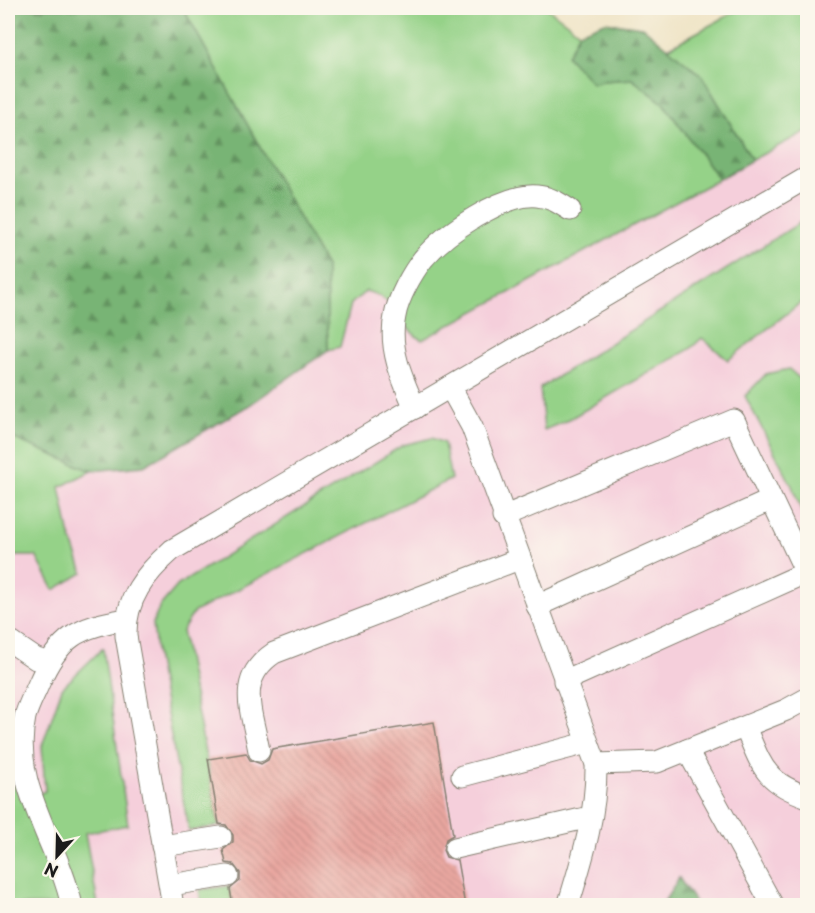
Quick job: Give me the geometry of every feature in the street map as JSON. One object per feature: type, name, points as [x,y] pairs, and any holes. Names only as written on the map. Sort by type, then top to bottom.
[{"type":"lane","points":[[228,876],[171,895],[126,636],[126,619],[141,582],[172,550],[807,177]]},
{"type":"lane","points":[[415,408],[398,365],[392,335],[395,313],[423,259],[458,228],[513,199],[534,196],[551,198],[570,210]]},
{"type":"lane","points":[[450,387],[472,427],[596,764],[596,783],[585,850],[568,906]]},
{"type":"lane","points":[[503,516],[734,420],[806,575],[564,681]]},
{"type":"lane","points":[[537,606],[771,500]]},
{"type":"lane","points":[[259,751],[249,688],[251,676],[259,663],[274,653],[519,559]]},
{"type":"lane","points":[[72,906],[67,884],[32,801],[21,755],[25,716],[48,662],[67,640],[91,625],[126,619]]},
{"type":"lane","points":[[8,640],[36,659],[48,662]]},
{"type":"lane","points":[[596,764],[657,762],[786,710],[807,698]]},
{"type":"lane","points":[[745,727],[760,762],[772,780],[785,789],[807,797]]},
{"type":"lane","points":[[462,776],[588,742]]},
{"type":"lane","points":[[687,750],[773,906]]},
{"type":"lane","points":[[455,848],[590,818]]},
{"type":"lane","points":[[162,846],[221,837]]},
{"type":"shaded area","points":[[742,8],[799,8],[808,24],[807,905],[697,905],[679,879],[662,906],[8,905],[8,436],[144,466],[248,406],[328,350],[301,220],[602,81]]},
{"type":"green space","points":[[8,8],[183,8],[326,267],[328,350],[248,406],[144,466],[91,471],[8,436]]},
{"type":"green space","points":[[183,8],[547,8],[579,32],[567,56],[602,81],[632,79],[663,103],[719,179],[422,340],[413,334],[386,301],[366,291],[351,304],[340,347],[328,350],[326,267]]},
{"type":"green space","points":[[742,8],[799,8],[807,24],[807,131],[752,160],[702,76],[668,48]]},
{"type":"green space","points":[[605,22],[643,27],[702,76],[752,160],[719,179],[663,103],[632,79],[602,81],[593,84],[567,56],[579,32]]},
{"type":"green space","points":[[807,218],[808,284],[804,300],[728,360],[702,338],[690,349],[566,421],[544,430],[540,388]]},
{"type":"green space","points":[[789,369],[807,385],[807,526],[792,486],[745,396],[766,374]]},
{"type":"green space","points":[[8,436],[91,471],[60,487],[69,532],[83,573],[54,590],[36,556],[8,556]]},
{"type":"green space","points":[[432,438],[444,443],[451,479],[194,612],[182,631],[219,826],[189,831],[157,661],[153,623],[160,606],[178,585],[403,445]]},
{"type":"green space","points":[[103,648],[128,825],[85,833],[98,905],[8,905],[8,774],[23,801],[45,791],[42,746],[62,688]]},
{"type":"green space","points":[[679,878],[697,905],[662,905]]},
{"type":"green space","points":[[229,886],[233,905],[202,905],[199,890]]},
{"type":"building","points":[[434,722],[453,835],[446,839],[443,850],[446,857],[457,860],[465,906],[233,906],[230,889],[240,881],[240,873],[233,864],[226,863],[223,850],[233,842],[233,835],[226,825],[219,824],[208,759],[246,753],[250,760],[261,764],[268,760],[272,749]]}]
